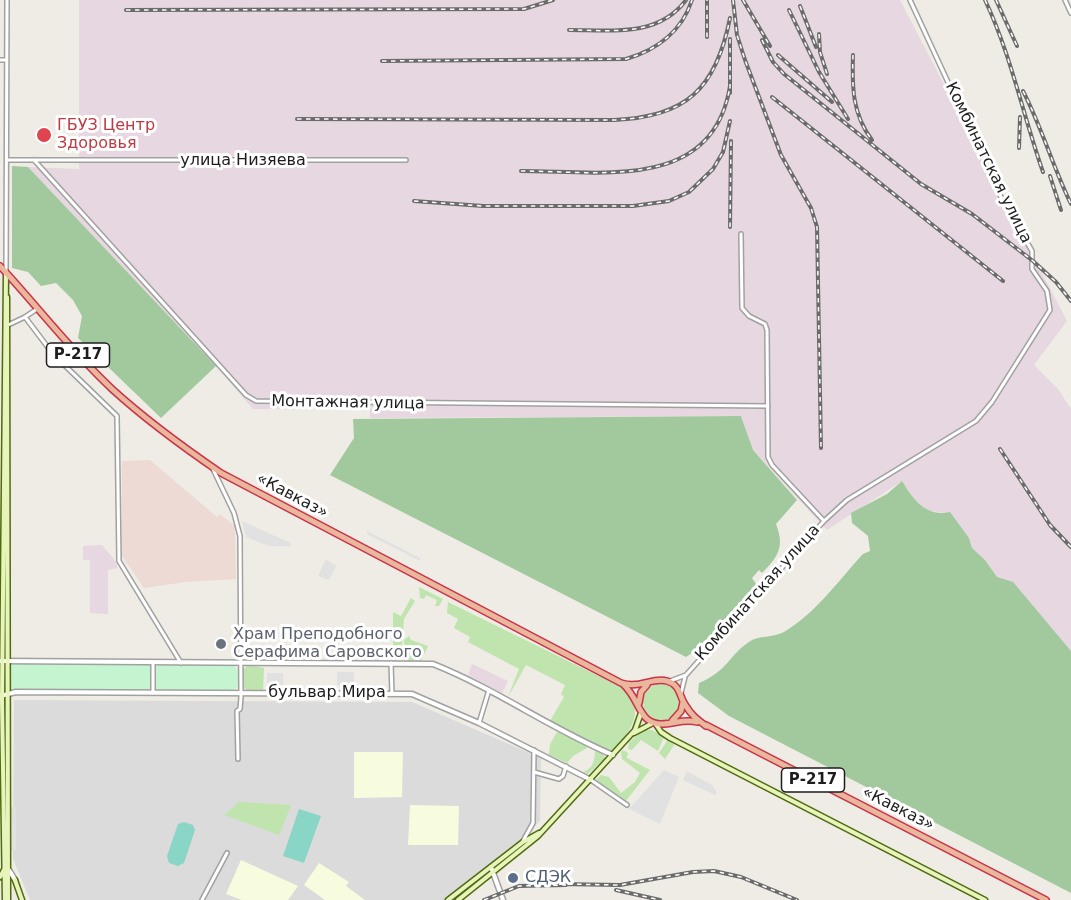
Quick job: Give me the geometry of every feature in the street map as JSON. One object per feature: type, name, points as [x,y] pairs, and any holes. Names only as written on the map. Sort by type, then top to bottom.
[{"type":"highway","name":"«Кавказ»","points":[[0,266],[111,388],[180,445],[212,467],[258,494],[621,683],[636,686],[666,681]]},
{"type":"highway","points":[[666,681],[675,685],[681,694]]},
{"type":"highway","name":"«Кавказ»","points":[[621,683],[639,703],[641,712]]},
{"type":"highway","points":[[639,703],[641,693],[648,684]]},
{"type":"highway","name":"«Кавказ»","points":[[681,694],[683,702],[693,716],[706,726]]},
{"type":"highway","points":[[670,722],[678,716],[683,702]]},
{"type":"highway","points":[[641,712],[654,723]]},
{"type":"highway","name":"«Кавказ»","points":[[654,723],[693,720],[1046,900]]},
{"type":"main road","points":[[6,272],[3,696],[7,900]]},
{"type":"main road","points":[[448,900],[542,831],[631,735],[638,725],[641,712]]},
{"type":"main road","points":[[670,722],[665,731],[670,738]]},
{"type":"main road","points":[[631,735],[654,723],[670,738],[985,900]]},
{"type":"main road","points":[[458,900],[523,842],[542,831]]},
{"type":"main road","points":[[0,877],[7,869]]},
{"type":"main road","points":[[15,880],[22,900]]},
{"type":"street","points":[[6,272],[7,0]]},
{"type":"street","name":"Комбинатская улица","points":[[681,694],[686,675],[824,521],[848,500],[976,421],[992,402],[1050,310],[1047,291],[1034,276],[1032,251],[1001,197],[910,0]]},
{"type":"street","points":[[1065,0],[1071,13]]},
{"type":"street","points":[[0,60],[7,60]]},
{"type":"street","name":"улица Низяева","points":[[8,160],[406,160]]},
{"type":"street","name":"Монтажная улица","points":[[34,160],[240,389],[256,401],[768,406]]},
{"type":"street","points":[[741,234],[742,308],[749,316],[765,324],[767,330],[768,457],[772,465],[824,521]]},
{"type":"street","points":[[6,326],[38,309]]},
{"type":"street","points":[[25,317],[53,354],[117,416],[119,561],[181,663]]},
{"type":"street","points":[[212,467],[213,474],[231,507],[240,536],[241,692],[240,709],[237,711],[237,759]]},
{"type":"street","name":"бульвар Мира","points":[[3,662],[433,664],[489,690],[548,725],[613,755]]},
{"type":"street","points":[[153,663],[153,693]]},
{"type":"street","points":[[391,663],[392,694]]},
{"type":"street","name":"Комбинатская улица","points":[[666,681],[686,675]]},
{"type":"street","points":[[479,723],[489,690]]},
{"type":"street","name":"бульвар Мира","points":[[3,696],[16,692],[417,695],[566,765],[627,805]]},
{"type":"street","points":[[523,842],[533,823],[534,750]]},
{"type":"street","points":[[534,772],[560,779],[566,765]]},
{"type":"street","points":[[202,900],[227,854]]},
{"type":"street","points":[[7,869],[15,880]]},
{"type":"street","points":[[493,869],[503,900]]},
{"type":"shaded area","points":[[79,0],[900,0],[1067,321],[1034,365],[1058,389],[1071,409],[1071,651],[1013,583],[997,577],[985,560],[972,548],[969,538],[946,513],[925,510],[902,481],[827,530],[753,450],[741,416],[370,418],[370,408],[253,409],[216,366],[28,167],[79,169]]},
{"type":"shaded area","points":[[150,460],[217,517],[220,514],[235,526],[236,579],[186,582],[144,588],[122,556],[122,461]]},
{"type":"shaded area","points":[[242,521],[291,543],[291,546],[269,546],[246,537]]},
{"type":"shaded area","points":[[367,531],[420,558],[420,561],[367,534]]},
{"type":"shaded area","points":[[102,545],[117,563],[117,568],[108,570],[108,614],[90,613],[90,560],[83,560],[83,546]]},
{"type":"shaded area","points":[[326,559],[336,566],[329,580],[318,576]]},
{"type":"shaded area","points":[[356,655],[381,655],[381,662],[355,661]]},
{"type":"shaded area","points":[[472,664],[508,681],[502,693],[468,675]]},
{"type":"shaded area","points":[[337,672],[354,672],[354,685],[337,685]]},
{"type":"shaded area","points":[[267,673],[283,673],[283,685],[267,685]]},
{"type":"shaded area","points":[[14,700],[412,702],[541,758],[540,821],[457,900],[30,900],[13,859]]},
{"type":"shaded area","points":[[354,752],[403,752],[402,797],[354,798]]},
{"type":"shaded area","points":[[664,770],[679,777],[660,824],[629,809]]},
{"type":"shaded area","points":[[687,771],[712,785],[717,793],[715,795],[683,780]]},
{"type":"shaded area","points":[[410,805],[459,806],[458,845],[408,845]]},
{"type":"shaded area","points":[[9,807],[16,807],[16,849],[9,853]]},
{"type":"shaded area","points":[[299,809],[321,816],[304,863],[283,856]]},
{"type":"shaded area","points":[[184,822],[193,825],[195,830],[184,863],[178,866],[169,863],[167,856],[178,824]]},
{"type":"shaded area","points":[[241,860],[298,886],[288,900],[242,900],[226,894]]},
{"type":"shaded area","points":[[319,863],[349,882],[346,886],[365,900],[325,900],[304,885]]},
{"type":"green space","points":[[12,166],[28,167],[216,366],[161,418],[78,338],[82,316],[73,300],[56,283],[41,286],[28,272],[12,268]]},
{"type":"green space","points":[[741,416],[753,450],[797,500],[776,524],[780,545],[776,557],[762,573],[759,570],[752,578],[756,584],[706,644],[686,657],[330,475],[354,438],[353,419]]},
{"type":"green space","points":[[902,481],[921,506],[934,512],[950,512],[969,538],[972,548],[985,560],[997,577],[1013,582],[1071,651],[1071,893],[729,716],[698,693],[699,683],[716,673],[749,642],[757,638],[780,634],[806,616],[863,554],[870,551],[868,536],[852,523],[851,513],[887,494]]},
{"type":"green space","points":[[419,587],[443,599],[439,606],[435,606],[437,600],[426,595],[424,599],[420,598]]},
{"type":"green space","points":[[411,598],[415,601],[404,619],[401,658],[395,661],[393,612],[401,616]]},
{"type":"green space","points":[[448,602],[625,689],[631,697],[635,713],[630,728],[614,750],[609,751],[565,731],[550,721],[564,697],[561,694],[565,685],[526,665],[508,697],[519,669],[468,642],[470,637],[454,628],[458,619],[447,613]]},
{"type":"green space","points":[[409,636],[411,640],[428,646],[421,661],[409,662],[404,659],[404,640]]},
{"type":"green space","points":[[0,662],[153,664],[153,693],[16,692],[0,696]]},
{"type":"green space","points":[[158,665],[233,666],[238,669],[238,686],[233,691],[157,691],[155,669]]},
{"type":"green space","points":[[248,665],[264,668],[263,691],[249,691],[244,688],[242,671]]},
{"type":"green space","points":[[661,684],[674,689],[679,702],[674,715],[661,720],[648,715],[643,702],[648,689]]},
{"type":"green space","points":[[644,730],[652,730],[664,737],[658,751],[641,740],[632,750],[628,749],[629,742]]},
{"type":"green space","points":[[557,732],[586,745],[587,748],[573,756],[567,763],[549,755],[550,744]]},
{"type":"green space","points":[[667,741],[672,741],[674,745],[665,759],[659,753]]},
{"type":"green space","points":[[623,750],[628,753],[627,758],[650,770],[626,801],[596,780],[601,775],[609,777],[621,793],[635,782],[640,773],[622,759]]},
{"type":"green space","points":[[595,751],[603,754],[605,758],[588,774],[583,772],[591,766]]},
{"type":"green space","points":[[239,802],[291,805],[279,835],[224,815]]},
{"type":"railway","points":[[126,10],[524,9],[553,0]]},
{"type":"railway","points":[[569,30],[617,31],[647,26],[662,21],[686,0]]},
{"type":"railway","points":[[382,61],[626,59],[658,45],[667,38],[682,21],[692,0]]},
{"type":"railway","points":[[707,0],[707,37]]},
{"type":"railway","points":[[733,0],[737,35],[745,60],[781,155],[811,208],[817,227],[821,448]]},
{"type":"railway","points":[[743,0],[770,46]]},
{"type":"railway","points":[[985,0],[1010,64],[1043,172]]},
{"type":"railway","points":[[996,0],[1017,46]]},
{"type":"railway","points":[[800,6],[816,47]]},
{"type":"railway","points":[[789,10],[819,72],[848,119]]},
{"type":"railway","points":[[297,119],[614,120],[661,113],[679,105],[706,81],[724,43],[730,18]]},
{"type":"railway","points":[[819,34],[820,52],[827,74]]},
{"type":"railway","points":[[730,39],[730,93]]},
{"type":"railway","points":[[762,40],[773,62],[784,74],[921,184],[972,214],[1033,261],[1056,282],[1071,301]]},
{"type":"railway","points":[[778,55],[832,102]]},
{"type":"railway","points":[[853,55],[853,89],[857,110],[872,140]]},
{"type":"railway","points":[[521,171],[618,172],[649,168],[677,159],[701,144],[719,120],[730,86]]},
{"type":"railway","points":[[1023,91],[1071,204]]},
{"type":"railway","points":[[772,97],[1003,281]]},
{"type":"railway","points":[[1019,148],[1020,117]]},
{"type":"railway","points":[[414,201],[483,206],[633,206],[669,201],[689,192],[713,169],[723,152],[730,121]]},
{"type":"railway","points":[[730,227],[731,141]]},
{"type":"railway","points":[[1050,176],[1061,210]]},
{"type":"railway","points":[[1000,449],[1050,525],[1071,547]]},
{"type":"railway","points":[[559,884],[620,885],[693,872],[714,871],[741,877],[797,900]]},
{"type":"railway","points":[[484,900],[519,886],[566,885]]},
{"type":"railway","points":[[616,890],[660,900]]},
{"type":"place","name":"ГБУЗ Центр Здоровья","points":[[44,135]]},
{"type":"place","name":"Храм Преподобного Серафима Саровского","points":[[221,644]]},
{"type":"place","name":"СДЭК","points":[[513,878]]}]
